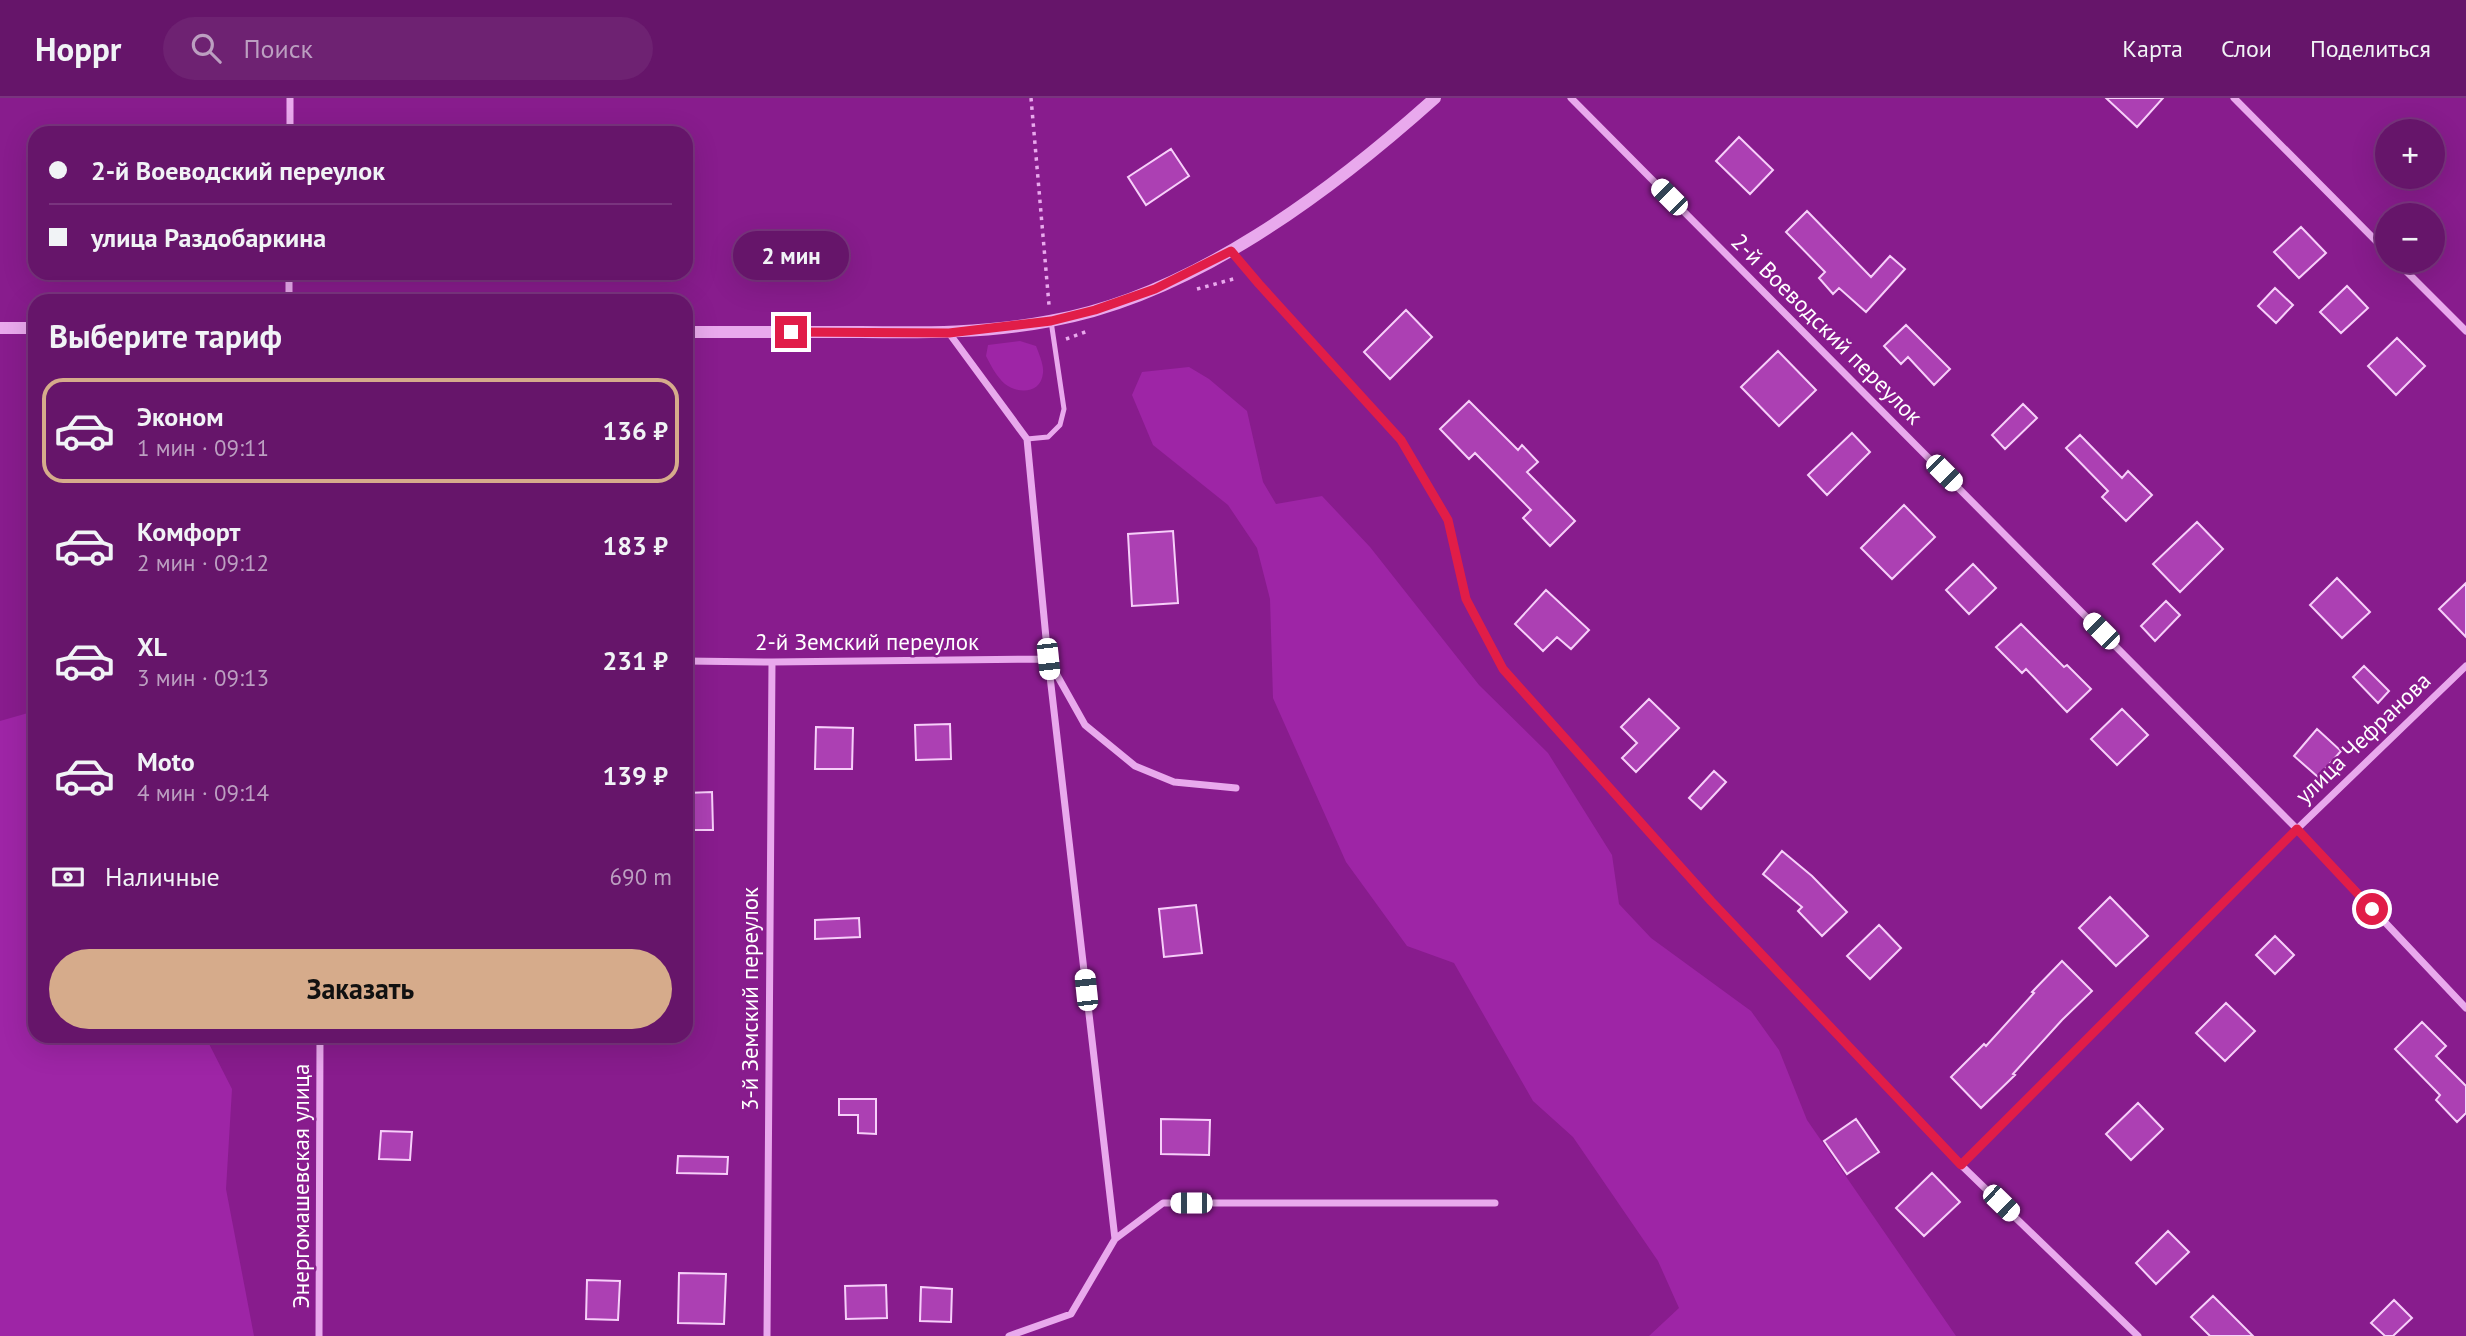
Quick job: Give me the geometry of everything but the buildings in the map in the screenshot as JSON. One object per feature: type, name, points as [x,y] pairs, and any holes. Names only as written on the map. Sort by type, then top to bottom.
[{"type":"street","points":[[290,98],[290,126]]},
{"type":"street","points":[[693,332],[949,333],[1051,321],[1095,310],[1155,289],[1231,251],[1295,210],[1379,148],[1435,98]]},
{"type":"street","name":"2-й Воеводский переулок","points":[[1570,98],[2297,829],[2466,1009]]},
{"type":"street","points":[[2234,98],[2375,240]]},
{"type":"street","points":[[1231,251],[1401,440],[1448,520],[1466,599],[1503,669],[1711,901],[1961,1165],[2138,1336]]},
{"type":"street","points":[[2408,273],[2466,331]]},
{"type":"street","points":[[0,328],[28,328]]},
{"type":"street","points":[[949,333],[1027,439],[1048,659],[1115,1239]]},
{"type":"street","points":[[1048,659],[1085,725],[1135,766],[1174,782],[1236,789]]},
{"type":"street","name":"2-й Земский переулок","points":[[693,661],[1048,659]]},
{"type":"street","name":"3-й Земский переулок","points":[[766,1336],[772,662]]},
{"type":"street","name":"улица Чефранова","points":[[1961,1165],[2297,829],[2466,666]]},
{"type":"street","name":"Энергомашевская улица","points":[[319,1336],[320,1043]]},
{"type":"street","points":[[1009,1336],[1071,1314],[1115,1239],[1163,1203],[1495,1203]]},
{"type":"lane","points":[[1027,439],[1048,437],[1060,425],[1064,409],[1051,321]]},
{"type":"path","points":[[1031,98],[1051,321]]},
{"type":"shaded area","points":[[1020,341],[1036,346],[1043,367],[1038,385],[1028,390],[1005,384],[986,356],[988,345]]},
{"type":"shaded area","points":[[1189,367],[1209,379],[1247,411],[1263,482],[1276,504],[1322,496],[1370,547],[1479,685],[1548,753],[1612,855],[1619,904],[1651,938],[1751,1011],[1779,1050],[1807,1120],[1956,1336],[1649,1336],[1679,1308],[1658,1261],[1573,1137],[1533,1101],[1454,963],[1407,946],[1346,862],[1273,698],[1270,599],[1257,548],[1228,505],[1153,445],[1132,395],[1142,372]]},
{"type":"shaded area","points":[[28,713],[28,1043],[209,1043],[232,1089],[226,1189],[254,1336],[0,1336],[0,721]]},
{"type":"route","points":[[791,332],[949,333],[1051,321],[1095,310],[1155,289],[1231,251],[1401,440],[1448,520],[1466,599],[1503,669],[1711,901],[1961,1165],[2297,829],[2372,909]]}]
